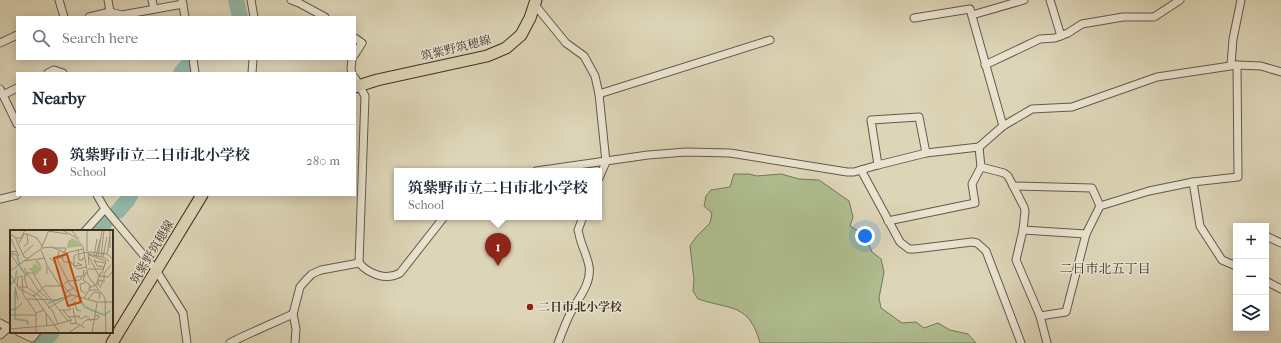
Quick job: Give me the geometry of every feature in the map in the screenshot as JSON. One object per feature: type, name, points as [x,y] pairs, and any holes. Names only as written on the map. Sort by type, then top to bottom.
[{"type":"main road","name":"筑紫野筑穂線","points":[[356,83],[487,56],[506,48],[522,34],[536,3]]},
{"type":"main road","name":"筑紫野筑穂線","points":[[112,343],[201,196]]},
{"type":"street","points":[[60,0],[64,16]]},
{"type":"street","points":[[108,0],[110,12]]},
{"type":"street","points":[[152,0],[154,9]]},
{"type":"street","points":[[251,0],[254,16]]},
{"type":"street","points":[[291,0],[323,16]]},
{"type":"street","points":[[972,15],[1024,0]]},
{"type":"street","points":[[1050,0],[1061,36]]},
{"type":"street","points":[[985,65],[1040,39],[1061,36],[1082,24],[1124,17],[1154,17],[1180,0]]},
{"type":"street","points":[[1040,316],[1066,312],[1086,234],[1100,206],[1149,191],[1193,182],[1238,177],[1233,39],[1239,0]]},
{"type":"street","points":[[93,16],[110,12],[122,16],[183,2],[185,16]]},
{"type":"street","points":[[536,3],[566,43],[584,56],[595,76],[599,94],[606,162],[602,171]]},
{"type":"street","points":[[914,18],[970,8],[1003,126]]},
{"type":"street","points":[[0,44],[16,36]]},
{"type":"street","points":[[356,39],[362,43],[356,52]]},
{"type":"street","points":[[599,94],[770,40]]},
{"type":"street","points":[[193,60],[195,72]]},
{"type":"street","points":[[252,60],[252,72]]},
{"type":"street","points":[[352,60],[352,72]]},
{"type":"street","points":[[559,168],[648,155],[686,152],[730,153],[847,172],[862,170],[926,153],[979,147],[1003,126],[1035,108],[1072,107],[1151,79],[1234,65],[1261,66],[1281,72]]},
{"type":"street","points":[[50,72],[54,70],[60,72]]},
{"type":"street","points":[[356,83],[365,96],[359,263]]},
{"type":"street","points":[[16,88],[2,92],[16,122]]},
{"type":"street","points":[[878,165],[871,120],[919,117],[926,153]]},
{"type":"street","points":[[888,220],[975,203],[972,184],[982,167],[979,147]]},
{"type":"street","points":[[982,167],[1004,173],[1008,176],[1025,211],[1023,230],[1016,260],[1040,316],[1047,343]]},
{"type":"street","points":[[862,170],[900,242],[909,249],[914,250],[972,242],[982,246],[986,251],[1021,343]]},
{"type":"street","points":[[1193,182],[1200,226],[1222,260],[1233,265]]},
{"type":"street","points":[[1013,186],[1092,188],[1100,206]]},
{"type":"street","points":[[0,199],[16,195]]},
{"type":"street","points":[[98,196],[104,209],[156,270],[183,313],[187,343]]},
{"type":"street","points":[[86,230],[104,209]]},
{"type":"street","points":[[359,263],[371,273],[380,276],[395,275],[400,273],[442,220]]},
{"type":"street","points":[[558,343],[568,317],[583,293],[589,274],[589,267],[578,230],[581,220]]},
{"type":"street","points":[[1023,230],[1086,234]]},
{"type":"street","points":[[1269,237],[1281,243]]},
{"type":"street","points":[[295,343],[296,329],[293,314],[300,287],[312,274],[322,270],[359,263]]},
{"type":"street","points":[[1269,283],[1281,289]]},
{"type":"street","points":[[230,343],[293,314]]},
{"type":"street","points":[[0,323],[10,328],[0,335]]},
{"type":"street","points":[[21,333],[32,338],[36,333]]},
{"type":"green space","points":[[734,174],[749,174],[757,176],[781,174],[799,179],[819,180],[849,201],[853,217],[850,226],[863,234],[867,239],[872,252],[881,259],[884,272],[879,298],[881,308],[902,323],[916,322],[924,328],[938,323],[950,330],[968,334],[976,343],[760,343],[756,330],[744,314],[729,307],[698,299],[693,291],[694,280],[690,246],[696,237],[710,223],[712,213],[704,206],[706,196],[711,190],[730,187]]},
{"type":"waterway","points":[[236,0],[240,16]]},
{"type":"waterway","points":[[182,72],[188,65]]},
{"type":"waterway","points":[[118,211],[130,196]]},
{"type":"waterway","points":[[99,230],[105,222]]},
{"type":"waterway","points":[[42,343],[51,333]]},
{"type":"place","name":"筑紫野市立二日市北小学校","points":[[498,266]]},
{"type":"place","name":"二日市北小学校","points":[[530,307]]},
{"type":"district","name":"二日市北五丁目","points":[[1105,268]]}]
